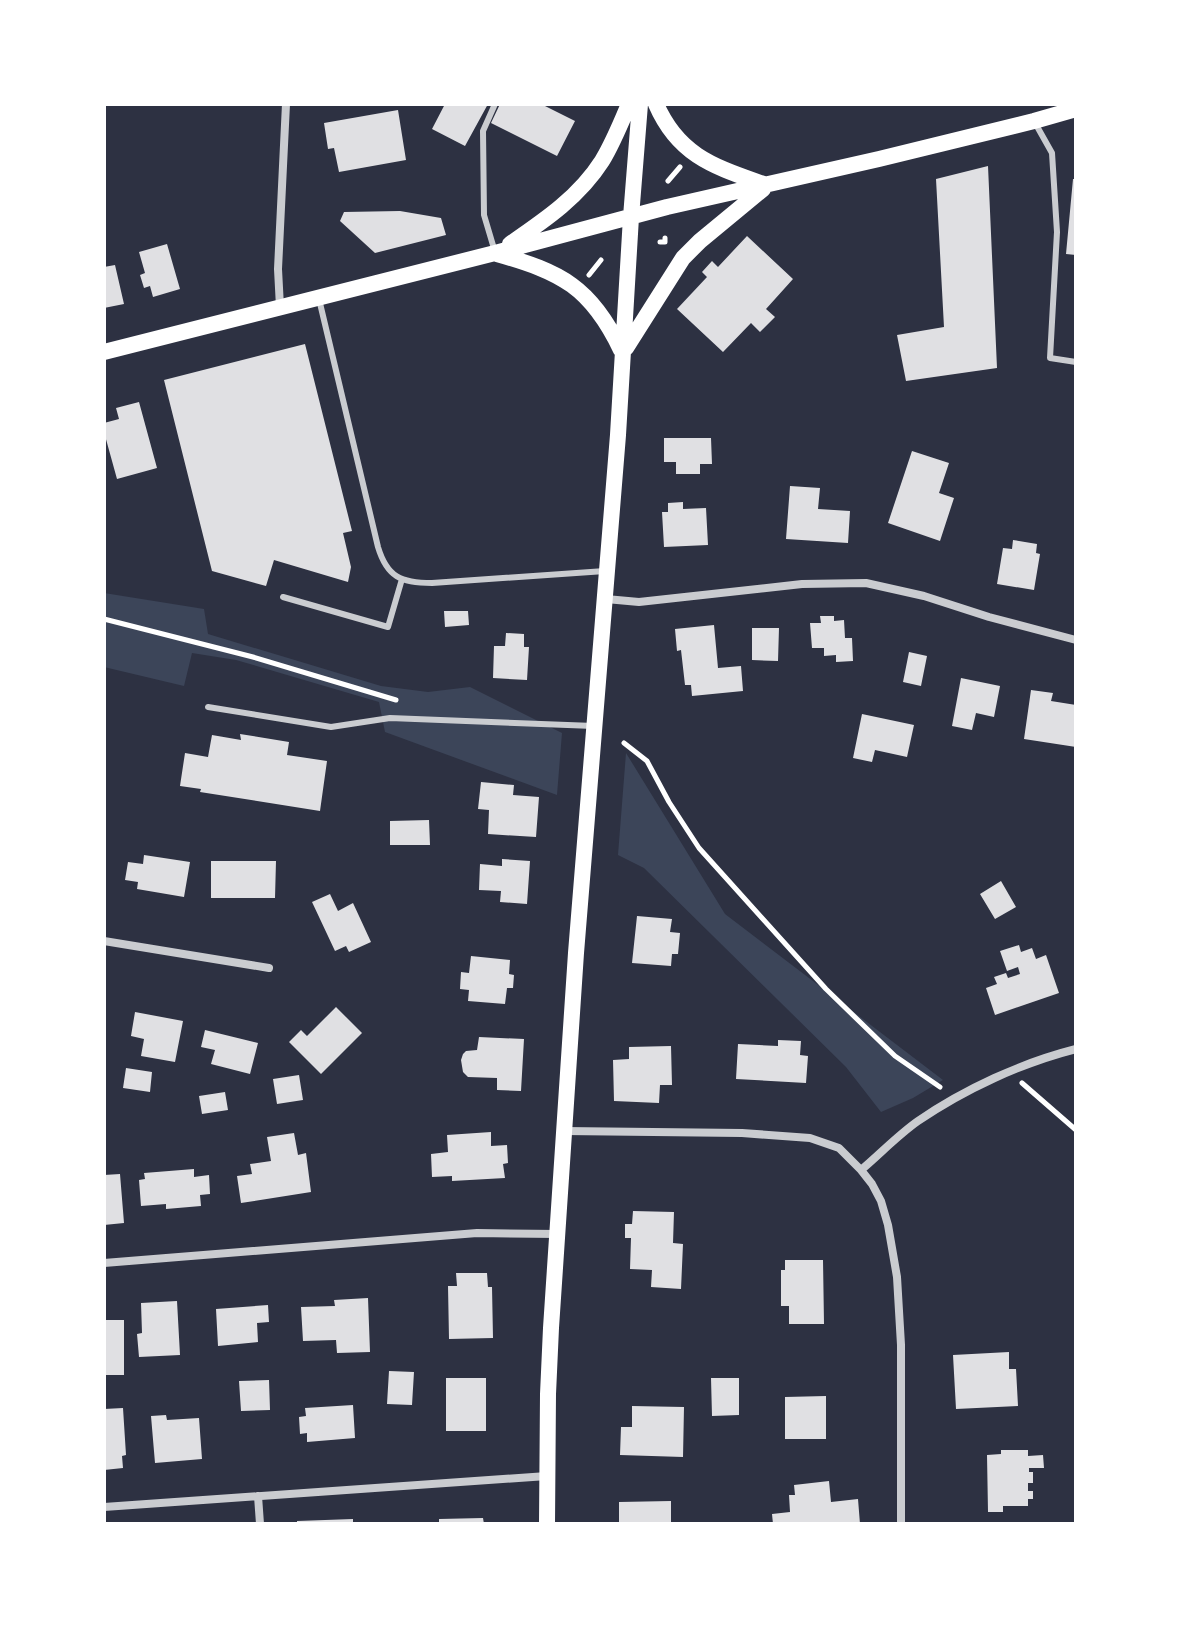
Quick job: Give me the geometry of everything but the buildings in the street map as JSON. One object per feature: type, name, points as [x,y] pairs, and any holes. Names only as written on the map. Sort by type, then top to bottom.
[{"type":"main road","points":[[495,253],[558,210],[579,190],[602,160],[629,104]]},
{"type":"main road","points":[[547,1524],[548,1394],[564,1131],[606,599],[640,104]]},
{"type":"main road","points":[[656,104],[668,127],[687,150],[717,168],[768,185]]},
{"type":"main road","points":[[104,352],[631,217],[1076,109]]},
{"type":"main road","points":[[623,353],[683,258],[768,185]]},
{"type":"main road","points":[[495,253],[538,265],[578,289],[605,319],[623,353]]},
{"type":"street","points":[[280,308],[278,269],[286,104]]},
{"type":"street","points":[[606,599],[639,602],[802,584],[866,583],[924,596],[1076,640]]},
{"type":"street","points":[[104,941],[269,968]]},
{"type":"street","points":[[861,1170],[916,1123],[955,1098],[1009,1072],[1076,1049]]},
{"type":"street","points":[[564,1131],[742,1133],[810,1138],[839,1148],[861,1170],[881,1201],[897,1277],[901,1345],[901,1524]]},
{"type":"street","points":[[104,1263],[477,1233],[558,1234]]},
{"type":"street","points":[[104,1507],[547,1476]]},
{"type":"street","points":[[258,1496],[260,1524]]},
{"type":"lane","points":[[495,104],[483,131],[484,215],[495,253]]},
{"type":"lane","points":[[1034,121],[1052,153],[1057,232],[1050,358],[1076,362]]},
{"type":"lane","points":[[318,298],[378,547],[386,568],[393,575],[411,582],[432,583],[608,570]]},
{"type":"lane","points":[[283,597],[388,627],[402,579]]},
{"type":"lane","points":[[208,707],[331,727],[390,718],[595,726]]},
{"type":"path","points":[[668,181],[682,165]]},
{"type":"path","points":[[588,276],[603,258]]},
{"type":"path","points":[[104,619],[253,657],[406,703]]},
{"type":"path","points":[[624,743],[647,761],[699,848],[826,989],[895,1056],[955,1098]]},
{"type":"path","points":[[1009,1072],[1076,1130]]},
{"type":"shaded area","points":[[104,593],[204,609],[208,634],[381,686],[428,692],[470,687],[562,733],[557,795],[385,732],[379,702],[236,660],[192,653],[184,686],[104,667]]},
{"type":"shaded area","points":[[626,753],[725,914],[943,1080],[881,1112],[846,1067],[644,868],[618,855]]}]
